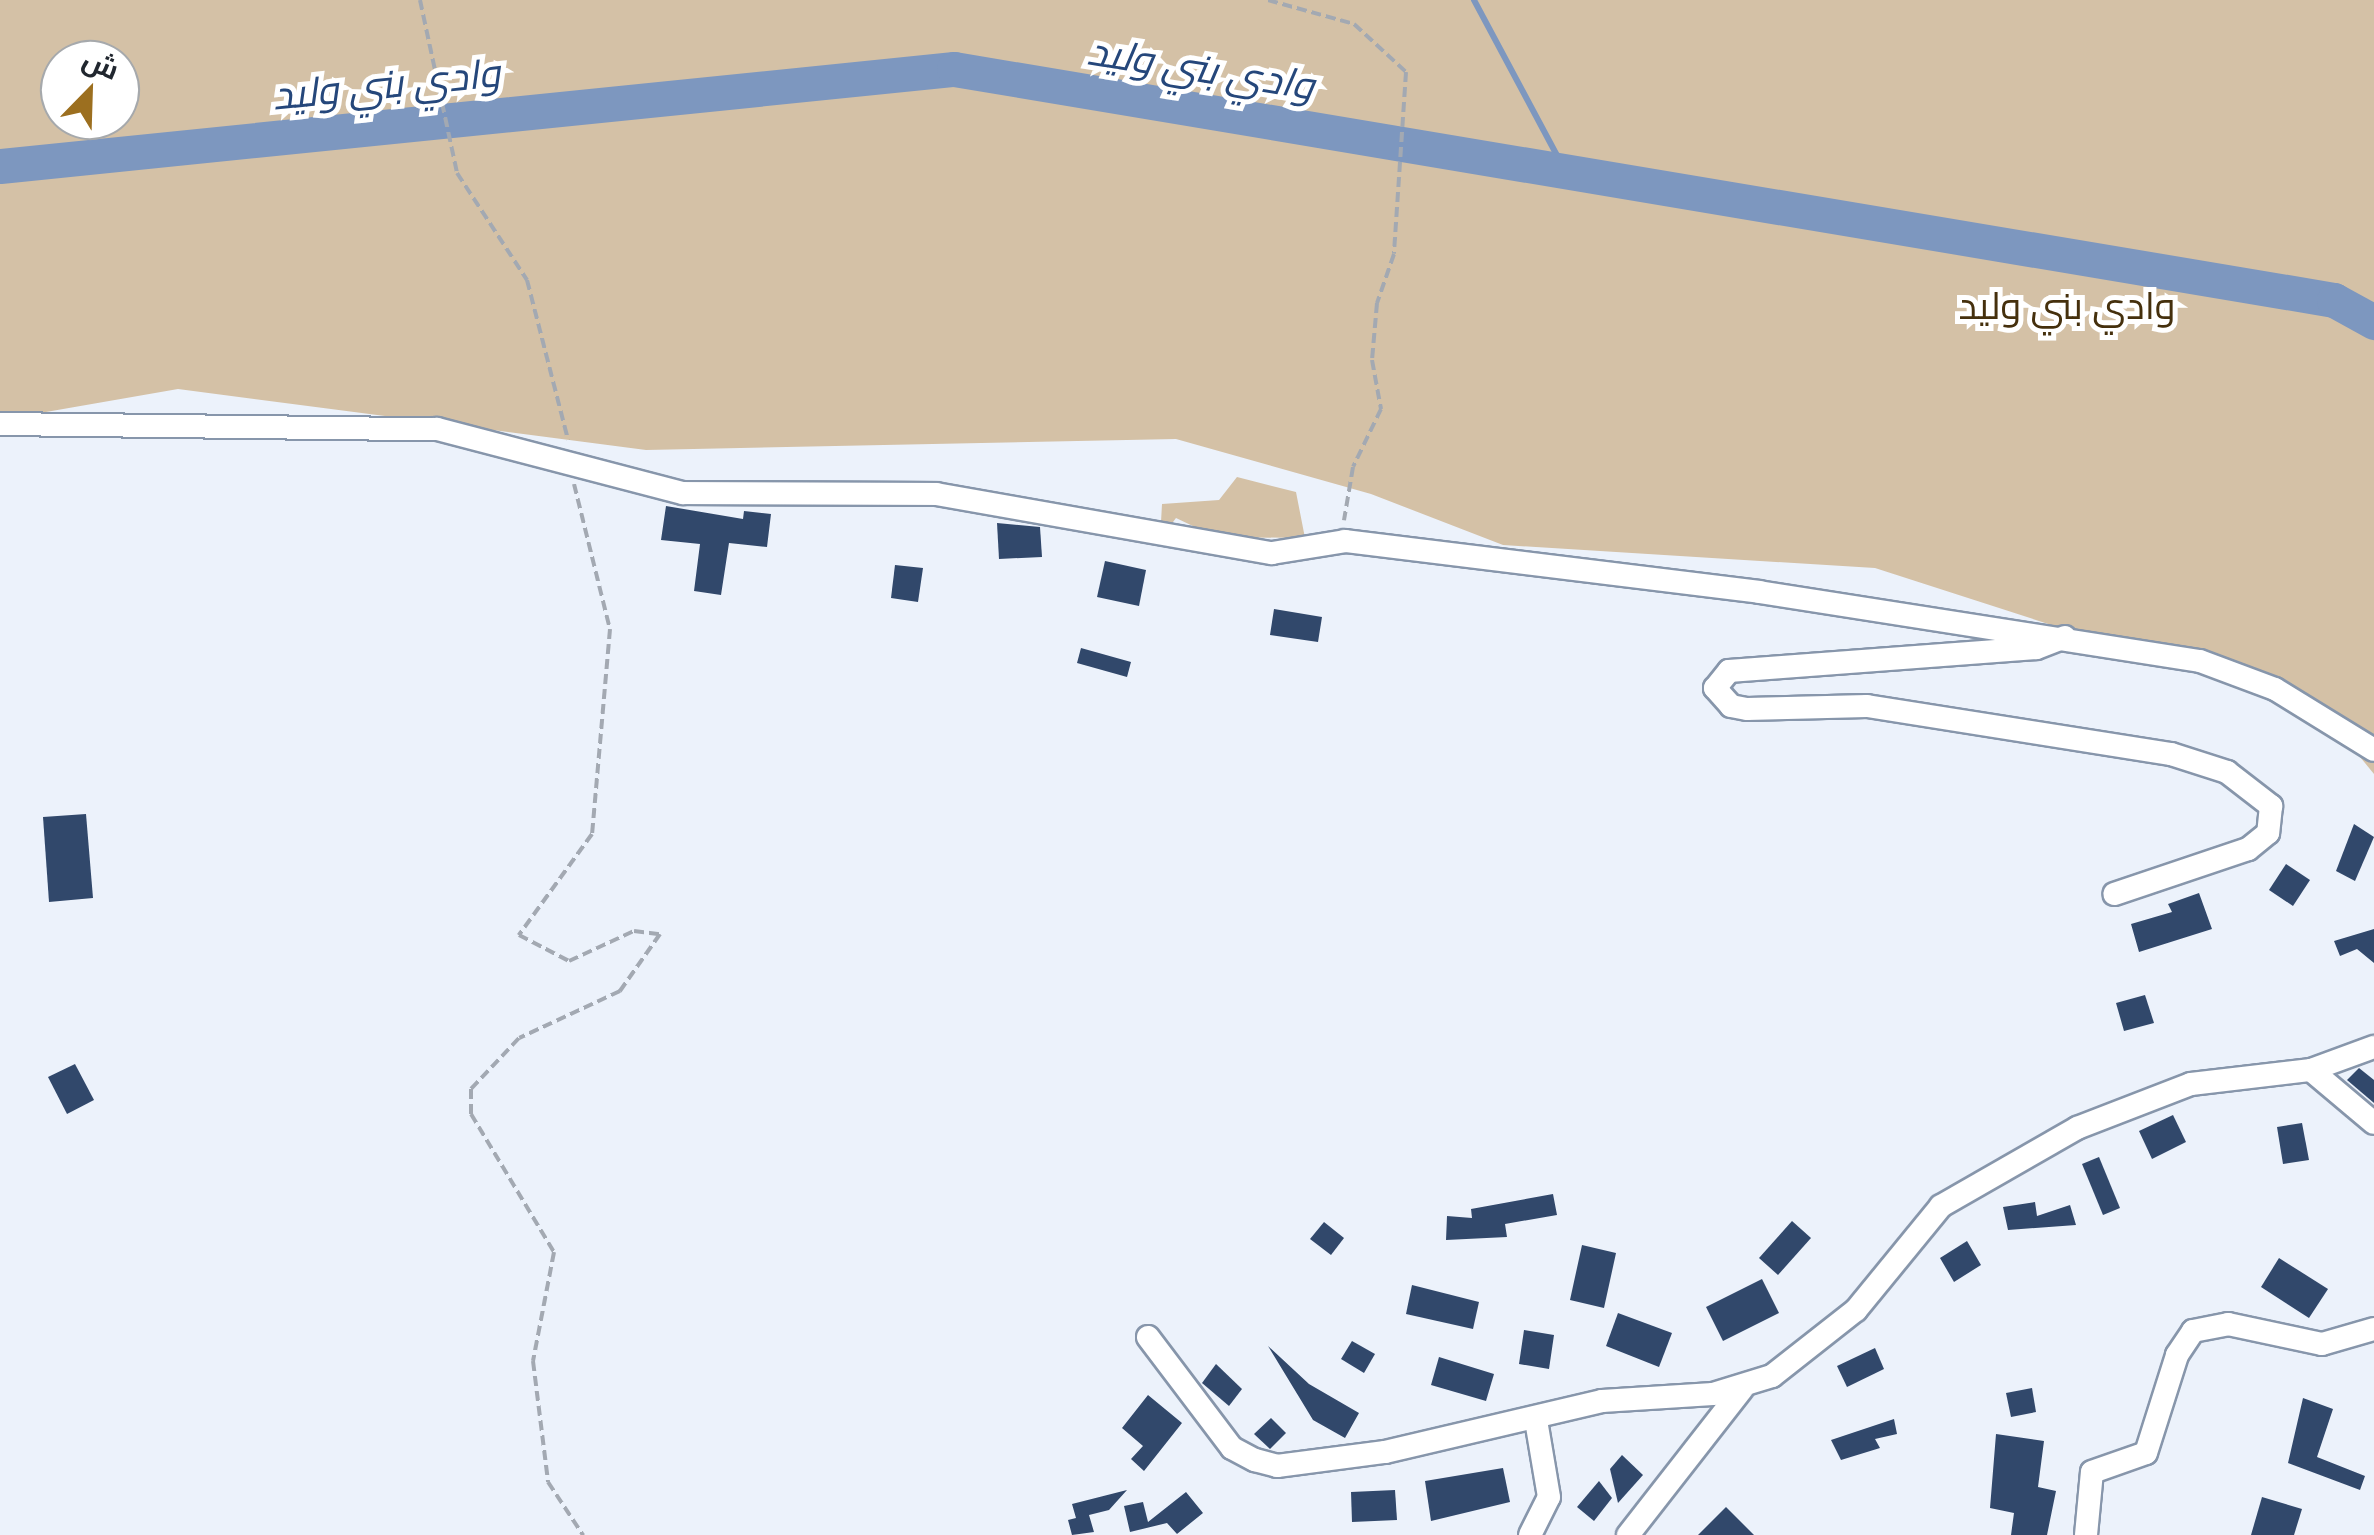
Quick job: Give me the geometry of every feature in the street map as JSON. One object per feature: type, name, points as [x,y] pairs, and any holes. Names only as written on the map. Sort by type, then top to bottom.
[{"type":"street","points":[[0,424],[436,429],[683,493],[936,494],[1272,553],[1345,540],[2068,636],[2200,662],[2275,689],[2374,750]]},
{"type":"street","points":[[2068,636],[2036,648],[1728,671],[1715,688],[1730,706],[1747,709],[1922,711],[2032,737],[2171,754],[2228,772],[2271,806],[2268,833],[2248,849],[2114,894]]},
{"type":"street","points":[[1628,1535],[1742,1389],[1796,1359],[1856,1310],[1941,1206],[2078,1128],[2191,1084],[2311,1070],[2374,1047]]},
{"type":"street","points":[[2311,1070],[2374,1123]]},
{"type":"street","points":[[2086,1535],[2092,1472],[2136,1458],[2154,1442],[2178,1354],[2193,1331],[2228,1324],[2322,1344],[2374,1329]]},
{"type":"street","points":[[1148,1336],[1232,1448],[1277,1466],[1536,1420],[1602,1401],[1742,1389]]},
{"type":"street","points":[[1530,1535],[1549,1497],[1536,1420]]},
{"type":"path","points":[[420,0],[457,173],[527,280],[610,629],[603,749],[592,834],[519,936],[569,960],[634,931],[660,934],[620,992],[519,1038],[471,1089],[470,1114],[554,1252],[533,1361],[548,1482],[583,1535]]},
{"type":"path","points":[[1268,0],[1354,24],[1406,72],[1394,254],[1377,303],[1372,360],[1381,410],[1354,466],[1345,540]]},
{"type":"green space","name":"وادي بني وليد","points":[[0,0],[2374,0],[2374,774],[2324,713],[1875,568],[1503,545],[1371,494],[1176,439],[646,450],[178,389],[0,420]]},
{"type":"green space","points":[[1237,477],[1296,492],[1305,538],[1216,537],[1176,518],[1170,526],[1161,522],[1162,504],[1219,500]]},
{"type":"building","points":[[666,506],[743,519],[744,511],[771,514],[767,547],[729,543],[721,595],[694,591],[700,544],[661,540]]},
{"type":"building","points":[[997,523],[1040,527],[1042,557],[999,559]]},
{"type":"building","points":[[1105,561],[1146,570],[1139,606],[1097,597]]},
{"type":"building","points":[[895,565],[923,568],[918,602],[891,598]]},
{"type":"building","points":[[1274,609],[1322,617],[1318,642],[1270,635]]},
{"type":"building","points":[[1081,648],[1131,662],[1127,677],[1077,663]]},
{"type":"building","points":[[86,814],[93,898],[49,902],[43,817]]},
{"type":"building","points":[[2354,824],[2374,837],[2355,881],[2336,871]]},
{"type":"building","points":[[2286,864],[2310,880],[2293,906],[2269,890]]},
{"type":"building","points":[[2199,893],[2212,929],[2139,952],[2131,924],[2172,912],[2168,904]]},
{"type":"building","points":[[2374,929],[2374,963],[2357,949],[2340,956],[2334,941]]},
{"type":"building","points":[[2145,995],[2154,1023],[2124,1031],[2116,1003]]},
{"type":"building","points":[[75,1064],[94,1100],[67,1114],[48,1077]]},
{"type":"building","points":[[2359,1068],[2374,1080],[2374,1103],[2347,1080]]},
{"type":"building","points":[[2173,1115],[2186,1142],[2152,1159],[2139,1131]]},
{"type":"building","points":[[2302,1123],[2309,1160],[2283,1164],[2277,1127]]},
{"type":"building","points":[[2099,1157],[2120,1208],[2103,1215],[2082,1164]]},
{"type":"building","points":[[1553,1194],[1557,1215],[1505,1224],[1507,1237],[1446,1240],[1447,1216],[1472,1218],[1471,1209]]},
{"type":"building","points":[[2035,1202],[2037,1216],[2070,1205],[2076,1225],[2008,1230],[2003,1207]]},
{"type":"building","points":[[1792,1221],[1811,1238],[1778,1275],[1759,1258]]},
{"type":"building","points":[[1324,1222],[1344,1238],[1331,1255],[1310,1239]]},
{"type":"building","points":[[1967,1241],[1981,1265],[1954,1282],[1940,1258]]},
{"type":"building","points":[[1582,1245],[1616,1253],[1604,1308],[1570,1300]]},
{"type":"building","points":[[2279,1258],[2328,1289],[2309,1318],[2261,1287]]},
{"type":"building","points":[[1762,1279],[1779,1313],[1723,1341],[1706,1307]]},
{"type":"building","points":[[1412,1285],[1479,1302],[1473,1329],[1406,1314]]},
{"type":"building","points":[[1618,1313],[1672,1333],[1659,1367],[1606,1346]]},
{"type":"building","points":[[1524,1330],[1554,1335],[1549,1369],[1519,1364]]},
{"type":"building","points":[[1352,1341],[1375,1354],[1364,1373],[1341,1359]]},
{"type":"building","points":[[1268,1346],[1309,1384],[1359,1413],[1345,1438],[1313,1420]]},
{"type":"building","points":[[1875,1348],[1884,1369],[1847,1387],[1837,1366]]},
{"type":"building","points":[[1439,1357],[1494,1374],[1486,1401],[1431,1385]]},
{"type":"building","points":[[1216,1364],[1242,1389],[1229,1406],[1202,1383]]},
{"type":"building","points":[[2032,1388],[2036,1412],[2011,1417],[2006,1393]]},
{"type":"building","points":[[1148,1395],[1182,1423],[1144,1471],[1131,1459],[1143,1446],[1122,1428]]},
{"type":"building","points":[[2303,1398],[2333,1409],[2317,1457],[2365,1476],[2360,1490],[2288,1463]]},
{"type":"building","points":[[1271,1418],[1286,1433],[1270,1449],[1254,1434]]},
{"type":"building","points":[[1894,1419],[1897,1434],[1875,1439],[1880,1448],[1841,1460],[1831,1440]]},
{"type":"building","points":[[1996,1434],[2044,1441],[2038,1487],[2056,1491],[2047,1535],[2011,1535],[2014,1513],[1990,1508]]},
{"type":"building","points":[[1622,1455],[1643,1475],[1618,1503],[1610,1469]]},
{"type":"building","points":[[1503,1468],[1510,1502],[1431,1521],[1425,1481]]},
{"type":"building","points":[[1599,1481],[1612,1498],[1594,1521],[1577,1507]]},
{"type":"building","points":[[1127,1490],[1109,1510],[1089,1515],[1094,1532],[1072,1535],[1068,1520],[1076,1518],[1072,1504]]},
{"type":"building","points":[[1395,1490],[1397,1520],[1352,1522],[1351,1492]]},
{"type":"building","points":[[1186,1492],[1203,1513],[1177,1534],[1167,1523],[1130,1532],[1124,1506],[1143,1502],[1148,1522]]},
{"type":"building","points":[[2262,1497],[2302,1509],[2294,1535],[2251,1535]]},
{"type":"building","points":[[1726,1507],[1754,1535],[1698,1535]]},
{"type":"waterway","points":[[1474,0],[1566,172]]},
{"type":"waterway","name":"وادي بني وليد","points":[[0,166],[954,69],[2334,300],[2374,322]]}]
